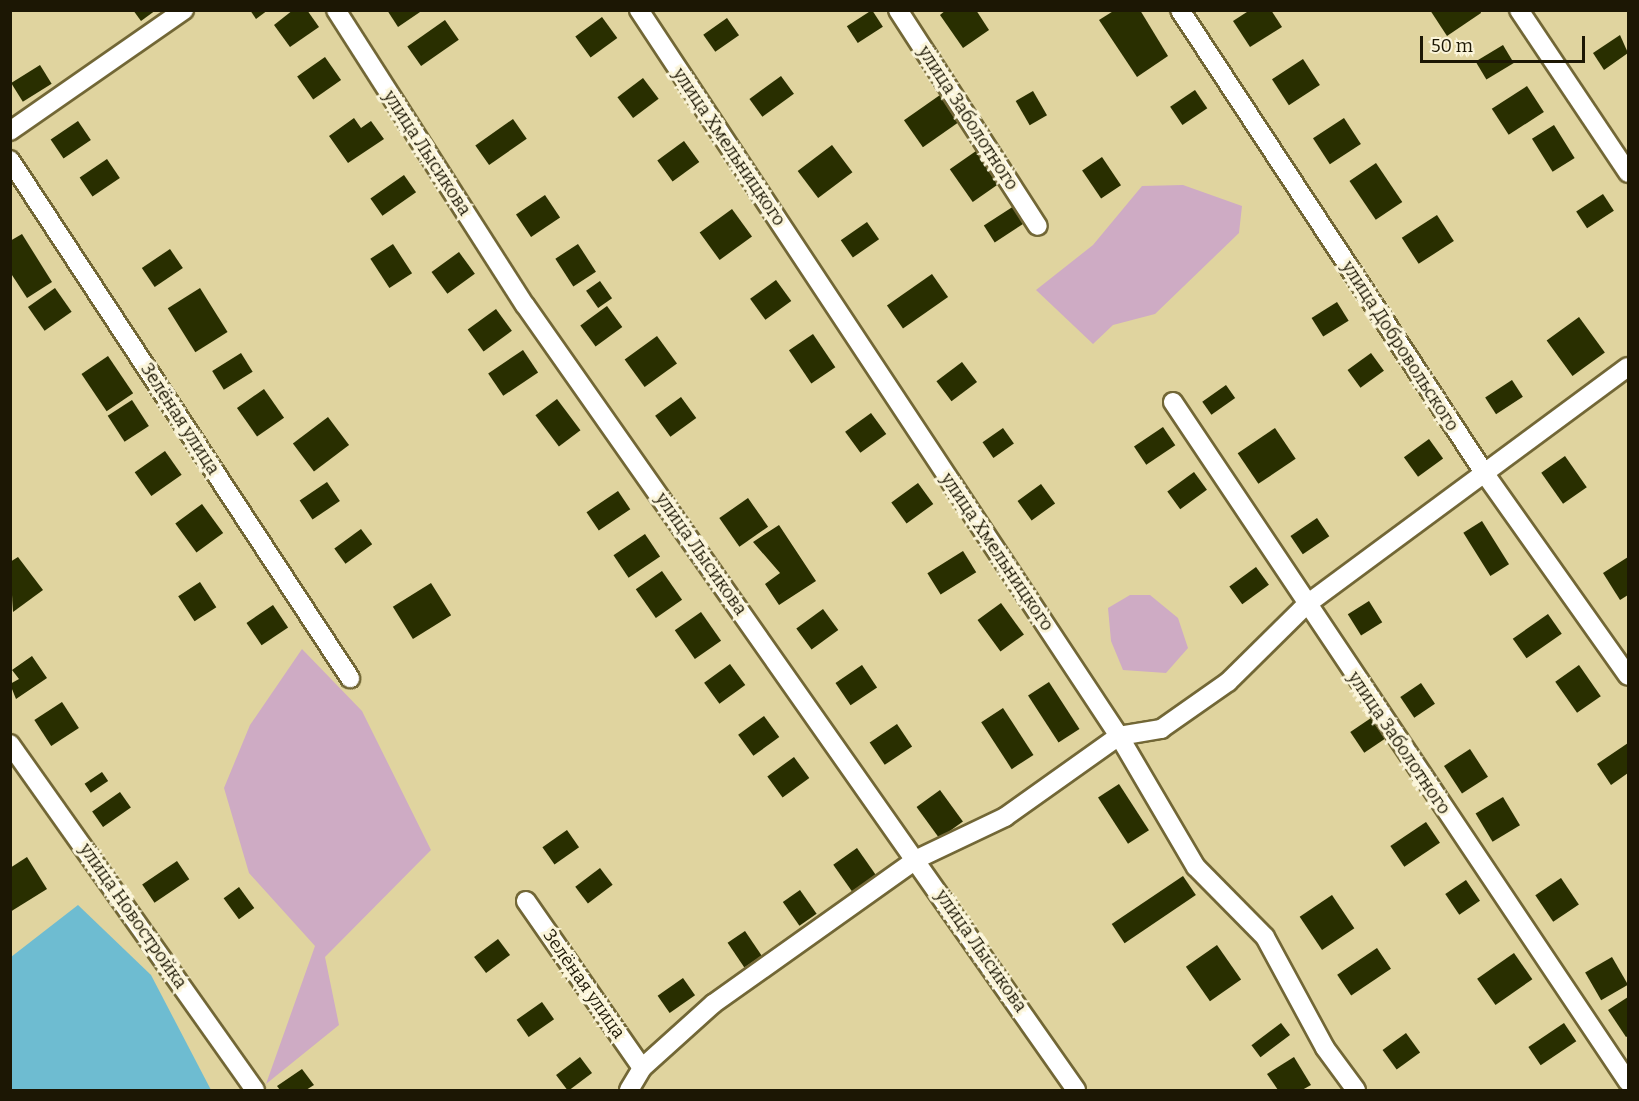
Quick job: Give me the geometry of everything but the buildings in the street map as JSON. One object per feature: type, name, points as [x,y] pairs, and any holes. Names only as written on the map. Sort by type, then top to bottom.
[{"type":"street","points":[[10,131],[184,10]]},
{"type":"street","name":"улица Лысикова","points":[[336,10],[525,305],[917,859],[1076,1090]]},
{"type":"street","name":"улица Хмельницкого","points":[[639,10],[1119,736],[1196,867],[1265,937],[1325,1048],[1356,1090]]},
{"type":"street","name":"улица Заболотного","points":[[898,10],[1038,226]]},
{"type":"street","name":"улица Добровольского","points":[[1180,10],[1485,474],[1629,676]]},
{"type":"street","points":[[1519,10],[1629,173]]},
{"type":"street","name":"Зелёная улица","points":[[10,160],[350,678]]},
{"type":"street","points":[[629,1090],[642,1068],[713,1004],[917,859],[1005,817],[1119,736],[1161,729],[1228,682],[1306,605],[1629,368]]},
{"type":"street","name":"улица Заболотного","points":[[1173,402],[1306,605],[1629,1082]]},
{"type":"street","name":"улица Новостройка","points":[[10,744],[255,1090]]},
{"type":"street","name":"Зелёная улица","points":[[526,901],[642,1068]]},
{"type":"shaded area","points":[[1183,185],[1242,206],[1239,233],[1155,314],[1113,325],[1093,344],[1036,290],[1093,245],[1142,186]]},
{"type":"shaded area","points":[[1130,595],[1150,595],[1178,618],[1188,648],[1166,673],[1123,670],[1111,641],[1108,608]]},
{"type":"shaded area","points":[[302,649],[362,711],[431,850],[325,957],[339,1025],[266,1084],[315,946],[249,873],[224,788],[250,725]]},
{"type":"water","points":[[78,905],[151,975],[211,1090],[11,1090],[11,957]]}]
